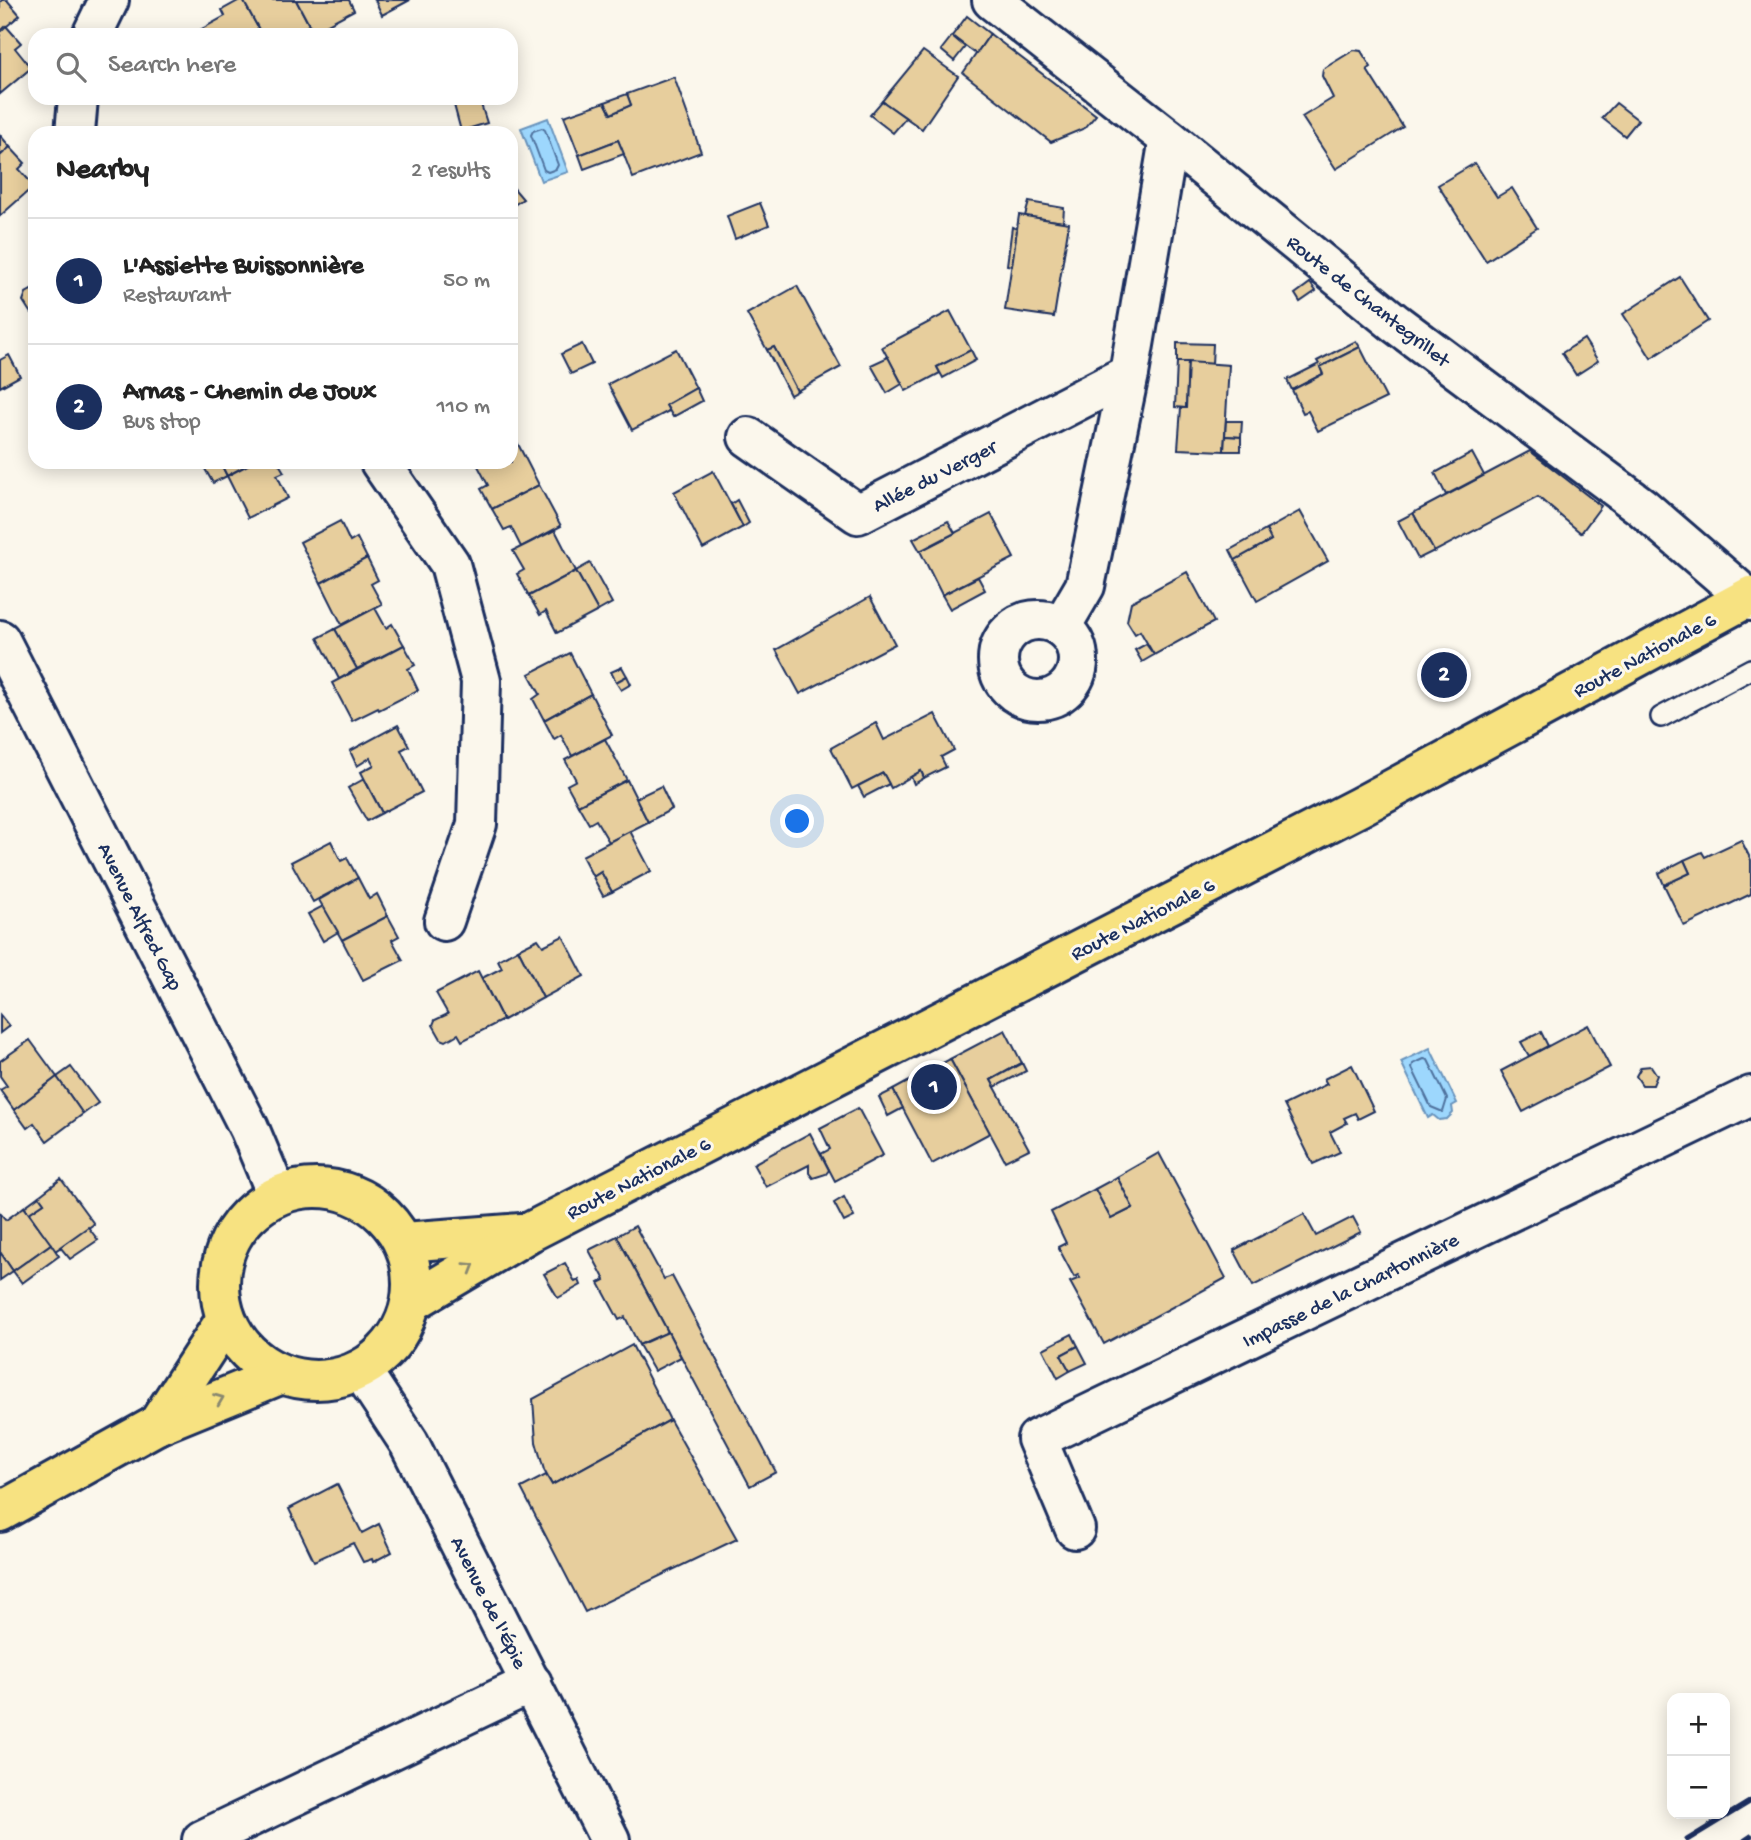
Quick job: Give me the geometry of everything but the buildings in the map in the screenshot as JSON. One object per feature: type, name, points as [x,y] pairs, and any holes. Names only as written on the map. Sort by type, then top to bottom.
[{"type":"main road","name":"Route Nationale 6","points":[[412,1302],[530,1232],[1347,813],[1750,599]]},
{"type":"main road","points":[[306,1187],[335,1188],[363,1199],[387,1217],[404,1242],[412,1272],[412,1302],[401,1330],[384,1353],[361,1370],[335,1379],[308,1380],[282,1374],[258,1361],[239,1342],[226,1319],[220,1290],[222,1261],[233,1233],[252,1210],[277,1195],[306,1187]]},
{"type":"main road","name":"Route Nationale 6","points":[[404,1242],[530,1232]]},
{"type":"main road","points":[[157,1425],[226,1319]]},
{"type":"main road","points":[[0,1512],[157,1425],[282,1374]]},
{"type":"street","points":[[95,28],[109,0]]},
{"type":"street","name":"Route de Chantegrillet","points":[[992,0],[1169,139],[1395,323],[1642,508],[1750,599]]},
{"type":"street","points":[[76,126],[77,105]]},
{"type":"street","points":[[1061,627],[1085,586],[1129,374],[1169,139]]},
{"type":"street","name":"Allée du Verger","points":[[748,436],[858,514],[1129,374]]},
{"type":"street","points":[[385,469],[450,564],[481,681],[477,824],[444,921]]},
{"type":"street","name":"Avenue Alfred Gap","points":[[0,640],[249,1128],[277,1195]]},
{"type":"street","name":"Impasse de la Chartonnière","points":[[1075,1529],[1037,1439],[1751,1096]]},
{"type":"street","name":"Avenue de l'Épie","points":[[361,1370],[409,1443],[610,1840]]},
{"type":"street","points":[[202,1840],[531,1683]]},
{"type":"lane","points":[[1661,717],[1751,669]]},
{"type":"water","points":[[548,118],[568,172],[541,181],[521,128]]},
{"type":"water","points":[[1430,1048],[1457,1103],[1452,1106],[1453,1113],[1447,1119],[1439,1120],[1433,1115],[1428,1118],[1401,1062]]},
{"type":"railway","points":[[1687,1840],[1751,1801]]},
{"type":"railway","points":[[1745,1840],[1751,1836]]},
{"type":"place","name":"Arnas - Chemin de Joux","points":[[1444,675]]},
{"type":"place","name":"L'Assiette Buissonnière","points":[[934,1087]]}]
